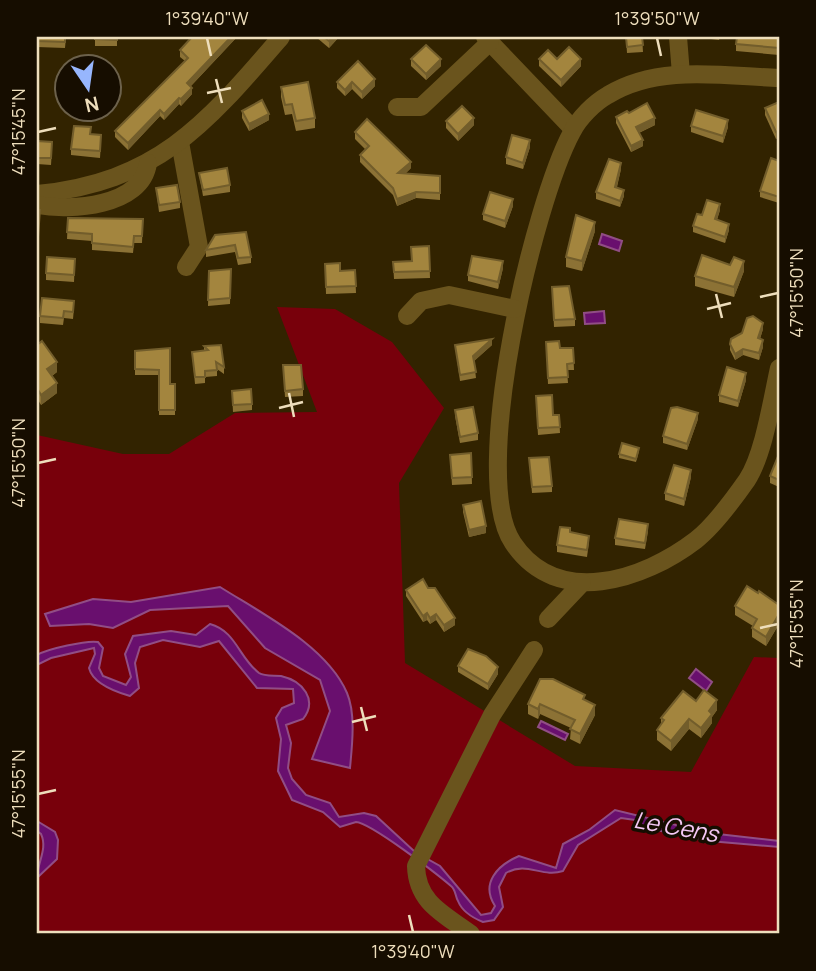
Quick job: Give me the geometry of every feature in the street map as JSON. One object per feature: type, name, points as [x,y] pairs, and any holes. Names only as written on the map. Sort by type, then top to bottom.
[{"type":"street","points":[[37,194],[91,186],[117,178],[148,163],[204,123],[281,37]]},
{"type":"street","points":[[678,37],[681,74]]},
{"type":"street","points":[[397,107],[421,107],[487,39],[573,129]]},
{"type":"street","points":[[779,78],[681,74],[643,80],[608,94],[573,129],[563,148],[532,242],[514,309],[499,434],[500,508],[512,542],[525,558],[545,573],[582,583],[627,576],[664,562],[698,538],[749,477],[766,425],[779,368]]},
{"type":"street","points":[[180,142],[199,247],[186,267]]},
{"type":"street","points":[[37,205],[57,209],[78,208],[112,200],[133,188],[146,174],[148,163]]},
{"type":"street","points":[[407,316],[421,301],[449,295],[514,309]]},
{"type":"street","points":[[548,619],[582,583]]},
{"type":"street","points":[[471,934],[426,900],[416,884],[416,866],[492,715],[534,650]]},
{"type":"shaded area","points":[[277,307],[335,309],[392,342],[444,408],[399,483],[405,663],[575,766],[691,772],[754,657],[779,658],[779,934],[37,934],[37,435],[123,454],[169,454],[235,413],[317,412]]},
{"type":"water","points":[[602,234],[622,241],[619,251],[599,244]]},
{"type":"water","points":[[604,311],[605,323],[585,324],[584,313]]},
{"type":"water","points":[[220,587],[291,632],[324,660],[337,676],[347,693],[352,710],[350,768],[312,759],[330,711],[320,680],[265,648],[228,606],[150,610],[113,628],[89,624],[50,626],[45,614],[93,599],[131,602]]},
{"type":"water","name":"Le Cens","points":[[210,624],[226,632],[259,673],[289,679],[306,692],[309,705],[303,719],[286,725],[291,743],[288,768],[292,779],[306,795],[330,803],[339,817],[364,813],[376,816],[415,852],[440,866],[481,915],[491,913],[495,906],[489,890],[490,882],[504,864],[519,856],[556,868],[563,844],[589,830],[615,810],[709,833],[779,841],[779,847],[709,841],[647,828],[635,820],[621,818],[578,845],[563,871],[548,873],[521,869],[506,873],[499,887],[503,907],[494,920],[483,922],[462,908],[451,886],[375,831],[356,822],[340,827],[323,812],[292,800],[278,771],[281,739],[276,718],[282,708],[294,703],[293,689],[257,688],[219,641],[200,647],[163,640],[140,647],[135,663],[139,688],[130,696],[106,686],[91,674],[89,668],[95,654],[94,648],[51,658],[37,665],[37,655],[42,653],[98,642],[103,648],[99,668],[103,676],[126,685],[131,677],[125,654],[133,636],[171,631],[196,635]]},
{"type":"water","points":[[696,669],[712,682],[706,691],[689,678]]},
{"type":"water","points":[[541,721],[568,734],[565,740],[538,727]]},
{"type":"water","points":[[37,821],[55,832],[58,840],[57,859],[37,878],[43,840],[37,831]]},
{"type":"building","points":[[37,37],[65,37],[65,42],[37,41]]},
{"type":"building","points":[[117,37],[117,40],[95,39]]},
{"type":"building","points":[[192,37],[231,37],[187,83],[192,88],[164,114],[160,110],[128,143],[115,131],[188,58],[180,50]]},
{"type":"building","points":[[626,37],[642,37],[643,45],[627,47]]},
{"type":"building","points":[[737,37],[779,37],[779,48],[736,44]]},
{"type":"building","points":[[426,45],[441,59],[426,74],[411,59]]},
{"type":"building","points":[[569,47],[581,59],[561,80],[539,59],[548,50],[557,59]]},
{"type":"building","points":[[358,61],[375,79],[362,92],[352,82],[345,90],[337,82]]},
{"type":"building","points":[[308,82],[315,118],[296,121],[292,104],[285,105],[281,87]]},
{"type":"building","points":[[262,100],[269,114],[249,124],[242,111]]},
{"type":"building","points":[[779,102],[779,131],[776,132],[765,108]]},
{"type":"building","points":[[647,103],[655,118],[636,127],[643,140],[631,146],[616,117]]},
{"type":"building","points":[[462,106],[474,118],[458,134],[446,121]]},
{"type":"building","points":[[696,110],[728,120],[723,136],[691,126]]},
{"type":"building","points":[[367,119],[411,162],[398,173],[440,176],[440,193],[416,192],[397,199],[393,188],[360,155],[369,146],[355,132]]},
{"type":"building","points":[[74,126],[91,127],[90,134],[101,135],[100,151],[71,149]]},
{"type":"building","points":[[512,135],[530,140],[523,163],[506,157]]},
{"type":"building","points":[[37,141],[52,142],[51,158],[37,158]]},
{"type":"building","points":[[771,158],[779,161],[779,197],[760,191]]},
{"type":"building","points":[[609,159],[621,163],[615,187],[624,190],[620,201],[596,192]]},
{"type":"building","points":[[227,168],[230,185],[203,190],[199,173]]},
{"type":"building","points":[[177,185],[180,202],[159,205],[156,188]]},
{"type":"building","points":[[490,192],[513,199],[505,221],[483,214]]},
{"type":"building","points":[[707,200],[720,204],[715,219],[729,224],[725,237],[693,226],[697,214],[702,215]]},
{"type":"building","points":[[37,210],[40,210],[38,237],[37,237]]},
{"type":"building","points":[[576,215],[595,222],[582,261],[566,257]]},
{"type":"building","points":[[68,218],[143,219],[142,236],[134,236],[133,247],[92,243],[92,234],[67,232]]},
{"type":"building","points":[[246,232],[251,257],[238,258],[235,245],[206,250],[215,235]]},
{"type":"building","points":[[429,246],[430,271],[394,272],[393,262],[412,261],[411,247]]},
{"type":"building","points":[[702,255],[730,265],[734,257],[744,261],[734,287],[695,276]]},
{"type":"building","points":[[472,256],[503,261],[498,282],[468,275]]},
{"type":"building","points":[[47,257],[75,259],[74,275],[46,273]]},
{"type":"building","points":[[340,263],[340,271],[355,270],[356,286],[326,287],[325,264]]},
{"type":"building","points":[[231,269],[230,298],[208,300],[209,271]]},
{"type":"building","points":[[569,286],[575,319],[554,320],[552,287]]},
{"type":"building","points":[[42,298],[74,301],[73,312],[64,311],[63,318],[40,316]]},
{"type":"building","points":[[753,316],[763,323],[758,338],[763,340],[759,353],[743,349],[735,354],[730,344],[731,339],[742,333],[747,318]]},
{"type":"building","points":[[492,339],[473,356],[476,372],[460,375],[455,345]]},
{"type":"building","points":[[42,341],[57,362],[47,369],[57,383],[41,395],[37,388],[37,345]]},
{"type":"building","points":[[559,341],[560,348],[573,348],[574,363],[567,364],[568,377],[548,378],[546,342]]},
{"type":"building","points":[[221,345],[224,367],[216,362],[217,370],[205,371],[205,377],[195,377],[192,352],[208,350],[204,346]]},
{"type":"building","points":[[170,348],[170,384],[175,384],[175,410],[159,410],[159,370],[135,369],[135,351]]},
{"type":"building","points":[[283,365],[301,365],[303,389],[285,391]]},
{"type":"building","points":[[727,367],[746,373],[738,401],[719,395]]},
{"type":"building","points":[[251,389],[252,404],[233,405],[232,391]]},
{"type":"building","points":[[552,395],[553,415],[559,415],[560,427],[538,428],[536,396]]},
{"type":"building","points":[[473,407],[478,433],[460,437],[455,410]]},
{"type":"building","points":[[671,408],[698,413],[687,444],[663,436]]},
{"type":"building","points":[[622,443],[639,448],[636,459],[619,454]]},
{"type":"building","points":[[471,453],[472,477],[452,478],[450,455]]},
{"type":"building","points":[[779,454],[779,480],[770,476]]},
{"type":"building","points":[[549,457],[552,486],[532,487],[529,458]]},
{"type":"building","points":[[674,465],[691,470],[684,499],[665,493]]},
{"type":"building","points":[[481,501],[486,526],[469,530],[463,505]]},
{"type":"building","points":[[619,519],[648,524],[645,543],[615,538]]},
{"type":"building","points":[[560,527],[589,536],[587,550],[557,545]]},
{"type":"building","points":[[423,579],[428,588],[435,588],[455,618],[444,625],[436,614],[430,618],[427,613],[423,616],[406,590]]},
{"type":"building","points":[[747,586],[779,605],[779,614],[766,637],[752,628],[757,619],[735,606]]},
{"type":"building","points":[[468,649],[486,656],[498,667],[488,684],[458,666]]},
{"type":"building","points":[[540,679],[553,679],[585,695],[583,699],[595,705],[580,734],[570,729],[575,720],[540,704],[538,709],[528,704]]},
{"type":"building","points":[[704,690],[717,700],[709,711],[712,714],[701,728],[689,719],[671,741],[657,730],[664,720],[661,718],[683,691],[696,701]]}]
